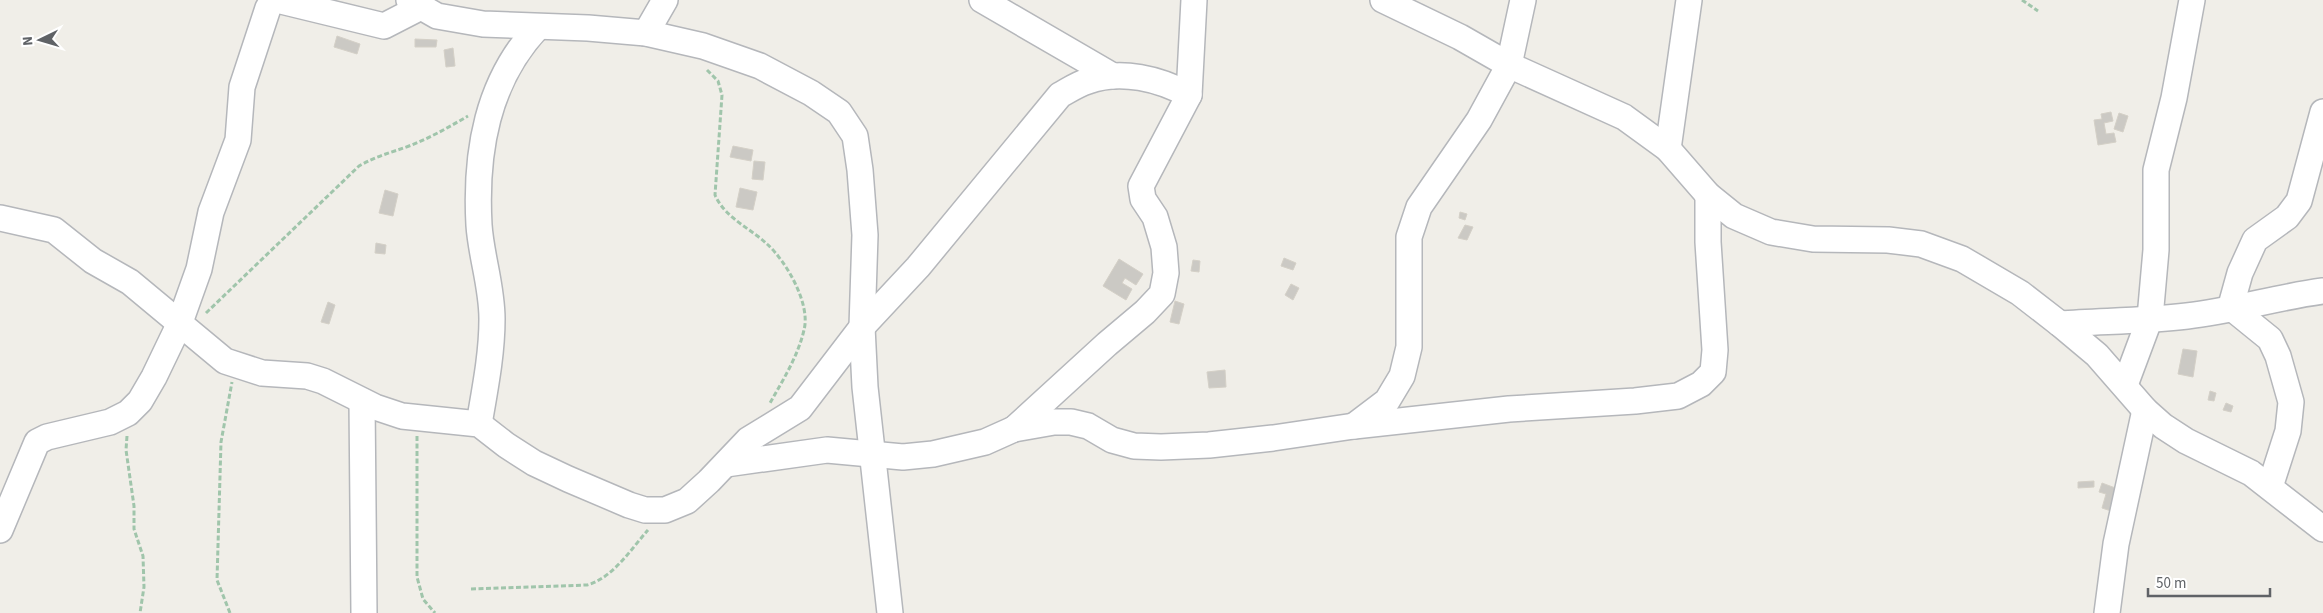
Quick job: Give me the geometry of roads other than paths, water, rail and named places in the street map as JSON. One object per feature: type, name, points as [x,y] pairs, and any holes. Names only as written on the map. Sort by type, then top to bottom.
[{"type":"street","points":[[0,530],[37,442],[47,437],[110,422],[128,413],[140,401],[183,328],[211,212],[238,140],[242,87],[268,8],[273,0]]},
{"type":"street","points":[[277,0],[384,26],[415,4],[437,16],[483,24],[646,33],[702,46],[760,66],[839,112],[855,136],[860,170],[865,235],[862,327],[865,387],[890,613]]},
{"type":"street","points":[[646,33],[665,0]]},
{"type":"street","points":[[982,0],[1113,76]]},
{"type":"street","points":[[1383,0],[1460,37],[1509,65],[1624,117],[1668,149],[1708,194],[1734,216],[1771,232],[1813,240],[1888,240],[1921,244],[1962,259],[2020,292],[2060,324],[2097,355],[2145,410],[2186,441],[2251,473],[2323,529]]},
{"type":"street","points":[[1354,426],[1387,401],[1402,376],[1409,347],[1409,237],[1419,207],[1479,120],[1509,65],[1523,0]]},
{"type":"street","points":[[1668,149],[1689,0]]},
{"type":"street","points":[[2125,385],[2150,318],[2156,250],[2156,170],[2174,98],[2192,0]]},
{"type":"street","points":[[1014,429],[1100,350],[1145,312],[1162,294],[1166,272],[1164,247],[1155,217],[1143,199],[1141,186],[1190,95],[1198,1]]},
{"type":"street","points":[[479,424],[491,350],[492,318],[491,287],[479,226],[483,153],[491,103],[504,72],[520,46],[538,26]]},
{"type":"street","points":[[0,218],[54,230],[93,260],[130,282],[225,362],[262,373],[307,376],[323,381],[362,401],[402,416],[479,424],[506,445],[534,463],[568,480],[645,510],[665,510],[687,501],[748,440],[800,408],[862,327],[918,267],[1060,95],[1088,80],[1113,76],[1146,78],[1169,84],[1190,95]]},
{"type":"street","points":[[2232,309],[2240,273],[2255,240],[2287,217],[2299,200],[2322,112]]},
{"type":"street","points":[[726,464],[827,450],[903,457],[958,449],[985,442],[1014,429],[1054,422],[1071,422],[1088,426],[1112,440],[1134,446],[1209,445],[1354,426],[1509,409],[1635,401],[1678,396],[1701,384],[1713,372],[1716,350],[1708,242],[1708,194]]},
{"type":"street","points":[[2060,324],[2187,316],[2323,291]]},
{"type":"street","points":[[2232,309],[2270,338],[2278,356],[2291,402],[2288,431],[2270,487]]},
{"type":"street","points":[[362,401],[364,613]]},
{"type":"street","points":[[2107,613],[2116,544],[2145,410]]}]
